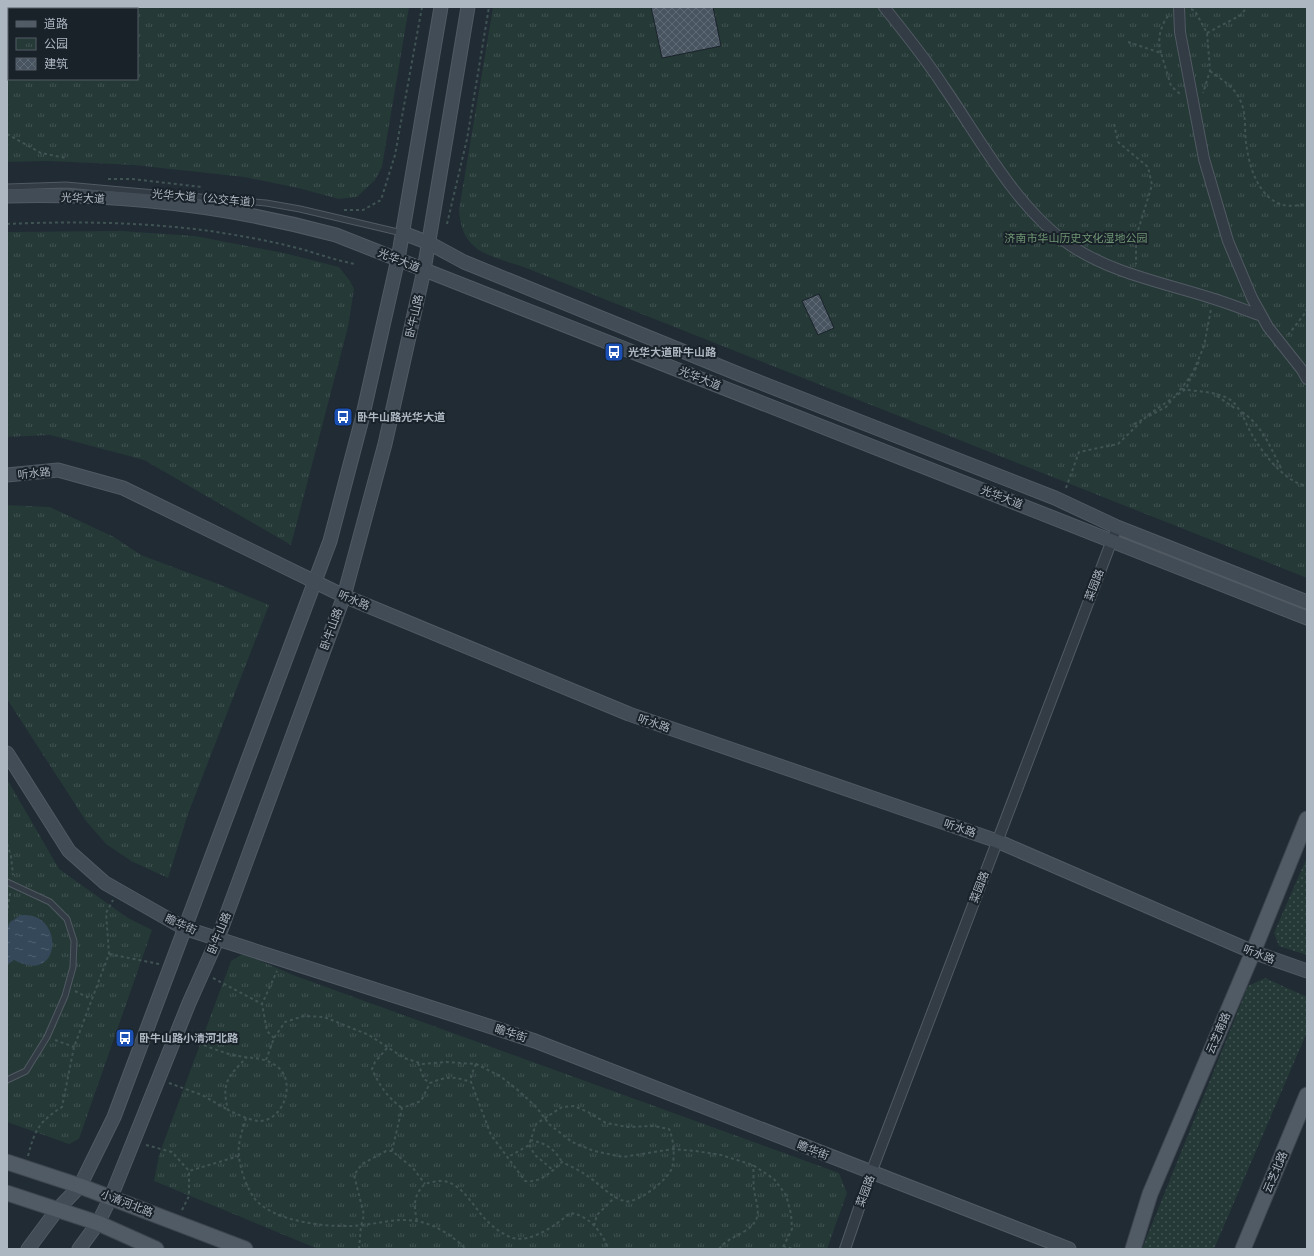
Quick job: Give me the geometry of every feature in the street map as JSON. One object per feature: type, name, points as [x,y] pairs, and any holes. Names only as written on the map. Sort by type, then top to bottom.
[{"type":"main road","points":[[28,1249],[57,1210],[80,1186],[114,1118],[330,541],[362,419],[398,259],[441,7]]},
{"type":"main road","name":"卧牛山路","points":[[79,1249],[98,1223],[111,1197],[176,1035],[218,938],[344,596],[385,444],[424,270],[468,7]]},
{"type":"main road","name":"光华大道","points":[[7,196],[84,197],[193,205],[281,220],[336,235],[1307,618]]},
{"type":"main road","name":"光华大道","points":[[403,233],[429,243],[464,262],[741,375],[1054,498],[1117,527],[1307,602]]},
{"type":"main road","name":"听水路","points":[[7,475],[58,470],[123,488],[344,596],[629,714],[997,841],[1253,952],[1307,971]]},
{"type":"main road","name":"瞻华街","points":[[7,753],[69,851],[105,883],[184,928],[535,1041],[1069,1249]]},
{"type":"main road","name":"云芝南路","points":[[1134,1249],[1150,1194],[1253,952],[1307,819]]},
{"type":"main road","name":"云芝北路","points":[[1243,1249],[1307,1095]]},
{"type":"main road","name":"小清河北路","points":[[7,1162],[111,1197],[245,1249]]},
{"type":"main road","points":[[7,1193],[98,1223],[156,1249]]},
{"type":"street","points":[[884,7],[944,86],[990,157],[1042,223],[1070,245],[1102,262],[1138,277],[1212,302],[1262,316]]},
{"type":"street","points":[[1180,9],[1180,32],[1204,159],[1228,240],[1252,298],[1262,316],[1307,379]]},
{"type":"street","name":"菜园路","points":[[844,1249],[871,1173],[1117,527]]},
{"type":"lane","name":"光华大道（公交车道）","points":[[7,187],[66,185],[266,203],[300,209],[403,233]]},
{"type":"lane","points":[[7,882],[50,902],[67,919],[74,941],[72,968],[67,987],[47,1037],[26,1071],[7,1080]]},
{"type":"path","points":[[363,210],[381,200],[395,155],[422,7]]},
{"type":"path","points":[[447,224],[467,139],[489,7]]},
{"type":"path","points":[[1161,53],[1159,46],[1162,25],[1180,9],[1195,11],[1207,33],[1242,15],[1247,7]]},
{"type":"path","points":[[1210,71],[1224,80],[1240,98],[1246,122],[1246,142],[1250,163],[1259,187],[1272,200],[1284,206],[1307,204]]},
{"type":"path","points":[[1114,124],[1118,142],[1148,167],[1152,185],[1136,237],[1135,254],[1138,277]]},
{"type":"path","points":[[7,134],[41,153],[66,158]]},
{"type":"path","points":[[7,224],[58,222],[109,223],[210,231],[307,251],[338,261],[355,264]]},
{"type":"path","points":[[1134,424],[1166,407],[1182,389],[1197,367],[1206,342],[1212,302]]},
{"type":"path","points":[[1066,488],[1079,452],[1118,444],[1148,415],[1186,389],[1204,346],[1212,302]]},
{"type":"path","points":[[1280,342],[1292,331],[1306,312],[1307,308]]},
{"type":"path","points":[[1182,389],[1212,393],[1231,401],[1243,414],[1253,438],[1272,462],[1298,484],[1307,486]]},
{"type":"path","points":[[1186,389],[1215,395],[1247,416],[1267,438],[1285,476],[1307,486]]},
{"type":"path","points":[[25,1168],[32,1139],[44,1119],[62,1107],[74,1047],[109,954],[106,913],[118,890]]},
{"type":"path","points":[[109,954],[170,966]]},
{"type":"path","points":[[274,1038],[267,1031],[262,1004],[282,959]]},
{"type":"path","points":[[202,973],[262,1004]]},
{"type":"path","points":[[67,987],[91,999]]},
{"type":"path","points":[[266,1060],[274,1038],[285,1022],[304,1016],[324,1017],[369,1035],[404,1058],[418,1063],[446,1062],[476,1064],[500,1076],[519,1091],[537,1108],[549,1124],[572,1142],[594,1151],[623,1157],[673,1149],[721,1155],[753,1165],[774,1179],[786,1195],[791,1214],[792,1228],[782,1249]]},
{"type":"path","points":[[158,1080],[202,1095],[228,1110],[258,1122],[269,1118],[284,1103],[287,1091],[285,1079],[280,1069],[266,1060],[233,1055],[176,1035]]},
{"type":"path","points":[[47,1037],[74,1047]]},
{"type":"path","points":[[387,1048],[375,1062],[372,1069],[377,1080],[386,1093],[402,1108]]},
{"type":"path","points":[[228,1110],[224,1094],[227,1080],[247,1057]]},
{"type":"path","points":[[418,1063],[424,1079],[430,1084]]},
{"type":"path","points":[[476,1064],[471,1076],[471,1082],[491,1135],[525,1182],[540,1180],[562,1162]]},
{"type":"path","points":[[402,1108],[421,1101],[430,1084],[445,1078],[456,1077],[471,1082]]},
{"type":"path","points":[[530,1140],[543,1143],[550,1147],[556,1152],[562,1162],[585,1173],[615,1197],[625,1202],[634,1201],[660,1183],[672,1167],[674,1140],[669,1130],[654,1126],[628,1127],[606,1123],[597,1119],[588,1112],[574,1106],[562,1107],[536,1124],[530,1140],[529,1145],[535,1155],[553,1170]]},
{"type":"path","points":[[392,1151],[402,1108]]},
{"type":"path","points":[[246,1118],[242,1133],[239,1156],[249,1189],[256,1200],[270,1210],[313,1224],[361,1226],[401,1219],[417,1221],[434,1225],[466,1249]]},
{"type":"path","points":[[134,1141],[172,1152],[189,1171],[189,1196],[176,1222]]},
{"type":"path","points":[[508,1157],[529,1145]]},
{"type":"path","points":[[359,1249],[363,1210],[354,1175],[362,1164],[386,1151],[392,1151],[413,1168],[424,1184]]},
{"type":"path","points":[[189,1171],[239,1156]]},
{"type":"path","points":[[719,1249],[730,1239],[745,1231],[758,1217],[759,1211],[754,1191],[753,1165]]},
{"type":"path","points":[[417,1221],[414,1209],[415,1195],[424,1184],[441,1179],[450,1182],[463,1192],[492,1226],[514,1239],[545,1232],[570,1213],[576,1214],[594,1226],[602,1234],[608,1249]]},
{"type":"path","points":[[594,1226],[597,1215],[615,1197]]},
{"type":"path","points":[[783,1246],[793,1249]]},
{"type":"green space","points":[[7,7],[409,7],[382,167],[375,180],[357,197],[339,199],[298,188],[244,177],[134,165],[48,161],[7,162]]},
{"type":"green space","name":"济南市华山历史文化湿地公园","points":[[493,7],[1307,7],[1307,578],[480,251],[466,236],[461,225],[459,210]]},
{"type":"green space","points":[[122,231],[195,236],[284,253],[339,267],[350,281],[354,289],[348,327],[291,545],[144,460],[50,435],[7,437],[7,232]]},
{"type":"green space","points":[[7,505],[50,507],[114,537],[141,555],[269,605],[188,814],[168,878],[131,861],[106,844],[86,821],[7,699]]},
{"type":"green space","points":[[7,779],[59,869],[128,918],[152,930],[79,1139],[69,1144],[7,1122]]},
{"type":"green space","points":[[1307,857],[1307,955],[1279,946],[1274,933]]},
{"type":"green space","points":[[241,955],[247,955],[293,975],[839,1173],[847,1193],[827,1249],[318,1249],[154,1181],[159,1155],[231,961]]},
{"type":"green space","points":[[1265,978],[1307,997],[1307,1032],[1214,1249],[1142,1249],[1248,986]]},
{"type":"water","points":[[21,915],[33,916],[43,921],[49,930],[52,940],[52,950],[48,959],[40,965],[29,965],[14,960],[7,965],[7,929],[10,922]]},
{"type":"building","points":[[651,7],[713,7],[721,46],[662,58]]},
{"type":"building","points":[[819,294],[834,328],[818,335],[802,301]]},
{"type":"place","name":"光华大道卧牛山路","points":[[614,352]]},
{"type":"place","name":"卧牛山路光华大道","points":[[343,417]]},
{"type":"place","name":"卧牛山路小清河北路","points":[[125,1038]]}]
